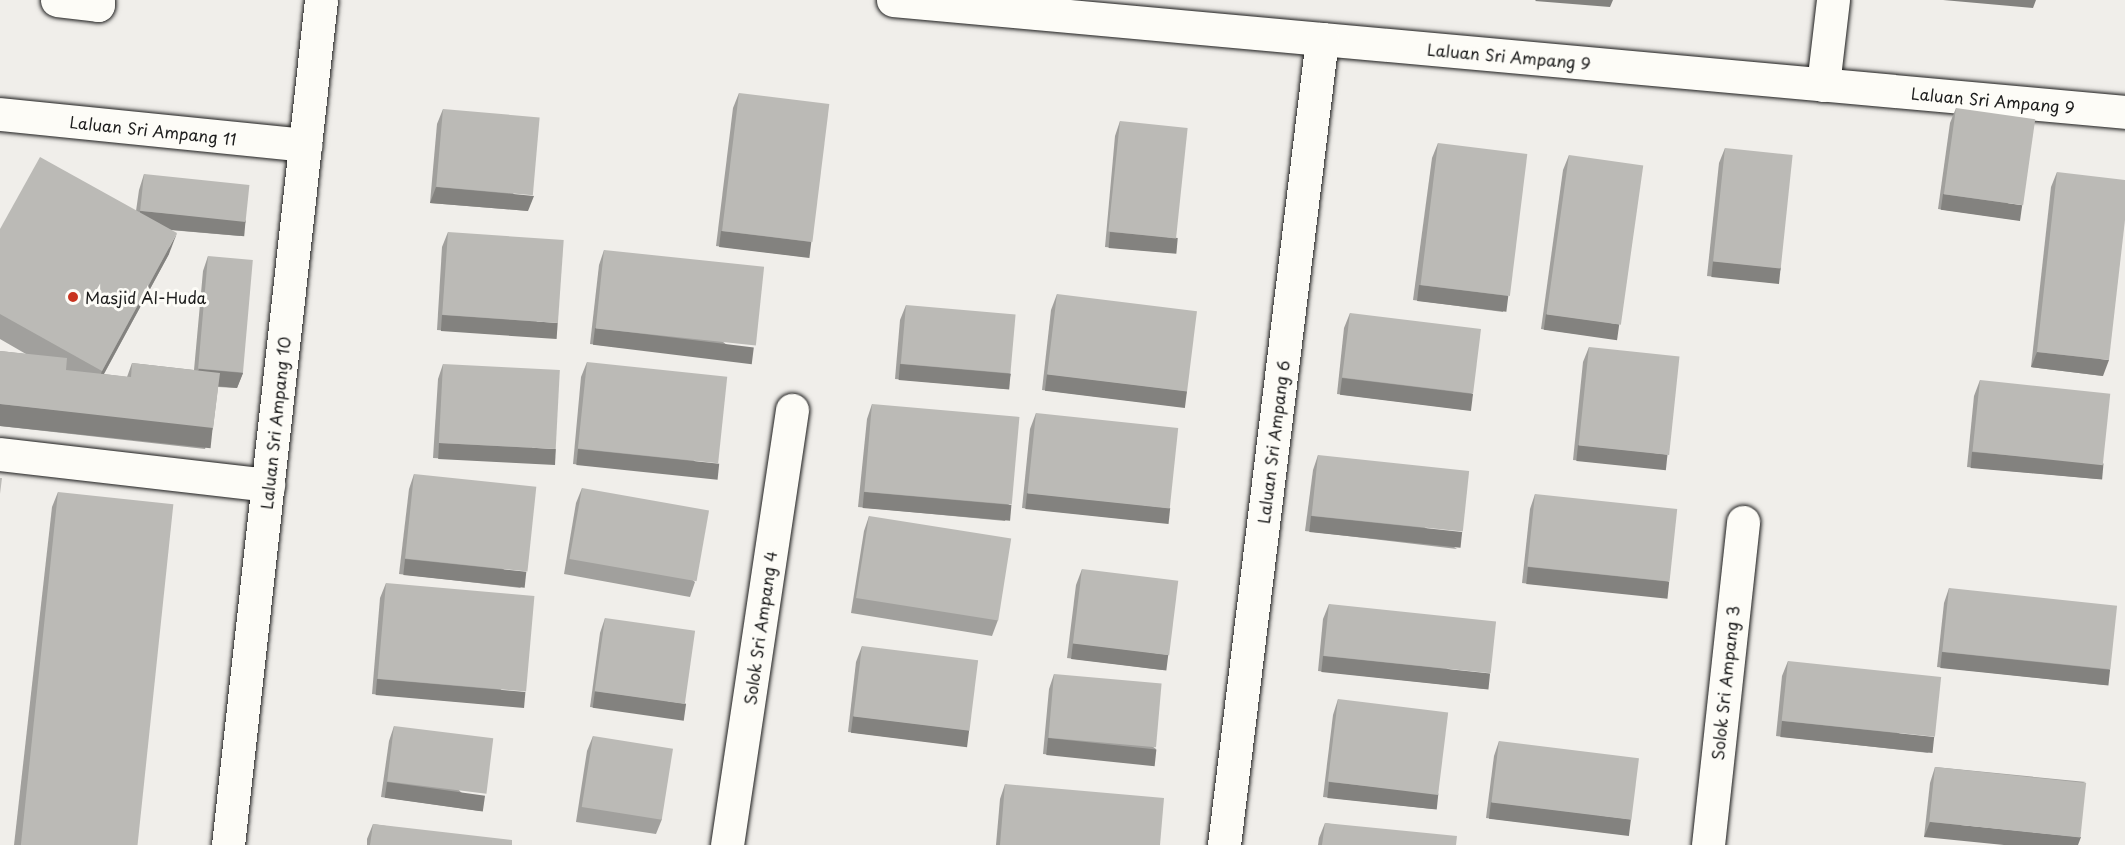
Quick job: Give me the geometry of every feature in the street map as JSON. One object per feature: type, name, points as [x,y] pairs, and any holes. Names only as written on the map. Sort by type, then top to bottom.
[{"type":"street","points":[[57,0],[98,6],[99,0]]},
{"type":"street","name":"Laluan Sri Ampang 10","points":[[228,845],[321,0]]},
{"type":"street","name":"Laluan Sri Ampang 9","points":[[893,0],[2125,112]]},
{"type":"street","points":[[1823,85],[1833,0]]},
{"type":"street","name":"Laluan Sri Ampang 6","points":[[1224,845],[1322,39]]},
{"type":"street","name":"Laluan Sri Ampang 11","points":[[0,114],[305,145]]},
{"type":"street","name":"Solok Sri Ampang 4","points":[[728,845],[792,410]]},
{"type":"street","points":[[0,454],[268,485]]},
{"type":"street","name":"Solok Sri Ampang 3","points":[[1708,845],[1743,522]]},
{"type":"building","points":[[739,93],[829,104],[812,242],[722,231]]},
{"type":"building","points":[[1956,108],[2035,119],[2023,205],[1944,194]]},
{"type":"building","points":[[443,109],[540,117],[533,195],[436,187]]},
{"type":"building","points":[[1120,121],[1188,128],[1176,238],[1108,231]]},
{"type":"building","points":[[1438,143],[1527,154],[1510,296],[1421,285]]},
{"type":"building","points":[[1725,148],[1793,155],[1781,268],[1713,261]]},
{"type":"building","points":[[1569,155],[1643,165],[1621,325],[1547,314]]},
{"type":"building","name":"Masjid Al-Huda","points":[[40,157],[177,233],[102,371],[0,314],[0,229]]},
{"type":"building","points":[[2057,172],[2125,180],[2125,220],[2109,360],[2037,352]]},
{"type":"building","points":[[144,174],[249,185],[246,222],[140,211]]},
{"type":"building","points":[[448,232],[564,240],[558,323],[442,315]]},
{"type":"building","points":[[604,250],[764,267],[756,345],[596,329]]},
{"type":"building","points":[[208,256],[253,260],[243,372],[198,369]]},
{"type":"building","points":[[1057,294],[1197,311],[1187,392],[1047,374]]},
{"type":"building","points":[[906,305],[1016,315],[1010,373],[901,364]]},
{"type":"building","points":[[1350,313],[1481,329],[1473,394],[1342,378]]},
{"type":"building","points":[[1589,347],[1680,357],[1669,455],[1579,445]]},
{"type":"building","points":[[0,351],[67,358],[66,370],[131,377],[132,363],[220,373],[213,428],[0,404]]},
{"type":"building","points":[[587,362],[727,377],[718,463],[578,449]]},
{"type":"building","points":[[443,364],[560,370],[556,449],[439,443]]},
{"type":"building","points":[[1980,380],[2110,394],[2103,465],[1972,452]]},
{"type":"building","points":[[872,404],[1019,417],[1012,505],[864,492]]},
{"type":"building","points":[[1036,413],[1178,428],[1170,509],[1028,494]]},
{"type":"building","points":[[1318,455],[1469,471],[1463,532],[1312,516]]},
{"type":"building","points":[[414,474],[536,487],[527,571],[405,559]]},
{"type":"building","points":[[582,488],[709,510],[697,581],[569,559]]},
{"type":"building","points":[[58,492],[173,504],[138,845],[21,845]]},
{"type":"building","points":[[1535,494],[1677,509],[1670,582],[1527,567]]},
{"type":"building","points":[[869,516],[1011,539],[998,621],[856,598]]},
{"type":"building","points":[[1082,569],[1178,581],[1169,655],[1073,643]]},
{"type":"building","points":[[386,583],[534,596],[526,692],[378,679]]},
{"type":"building","points":[[1949,588],[2117,606],[2110,669],[1942,652]]},
{"type":"building","points":[[1329,604],[1496,622],[1491,673],[1324,656]]},
{"type":"building","points":[[605,618],[695,631],[685,704],[595,691]]},
{"type":"building","points":[[862,646],[978,660],[969,731],[853,716]]},
{"type":"building","points":[[1788,661],[1941,677],[1935,737],[1782,721]]},
{"type":"building","points":[[1054,674],[1162,683],[1156,747],[1048,738]]},
{"type":"building","points":[[1338,699],[1448,713],[1438,795],[1328,781]]},
{"type":"building","points":[[394,726],[493,738],[486,794],[387,782]]},
{"type":"building","points":[[593,736],[673,749],[662,820],[582,807]]},
{"type":"building","points":[[1499,741],[1639,758],[1631,820],[1491,803]]},
{"type":"building","points":[[1935,767],[2086,783],[2080,838],[1929,822]]},
{"type":"building","points":[[1005,784],[1164,798],[1160,845],[1000,845]]},
{"type":"building","points":[[1325,823],[1457,836],[1456,845],[1322,845]]},
{"type":"building","points":[[373,824],[512,840],[512,845],[370,845]]},
{"type":"place","name":"Masjid Al-Huda","points":[[73,297]]}]
